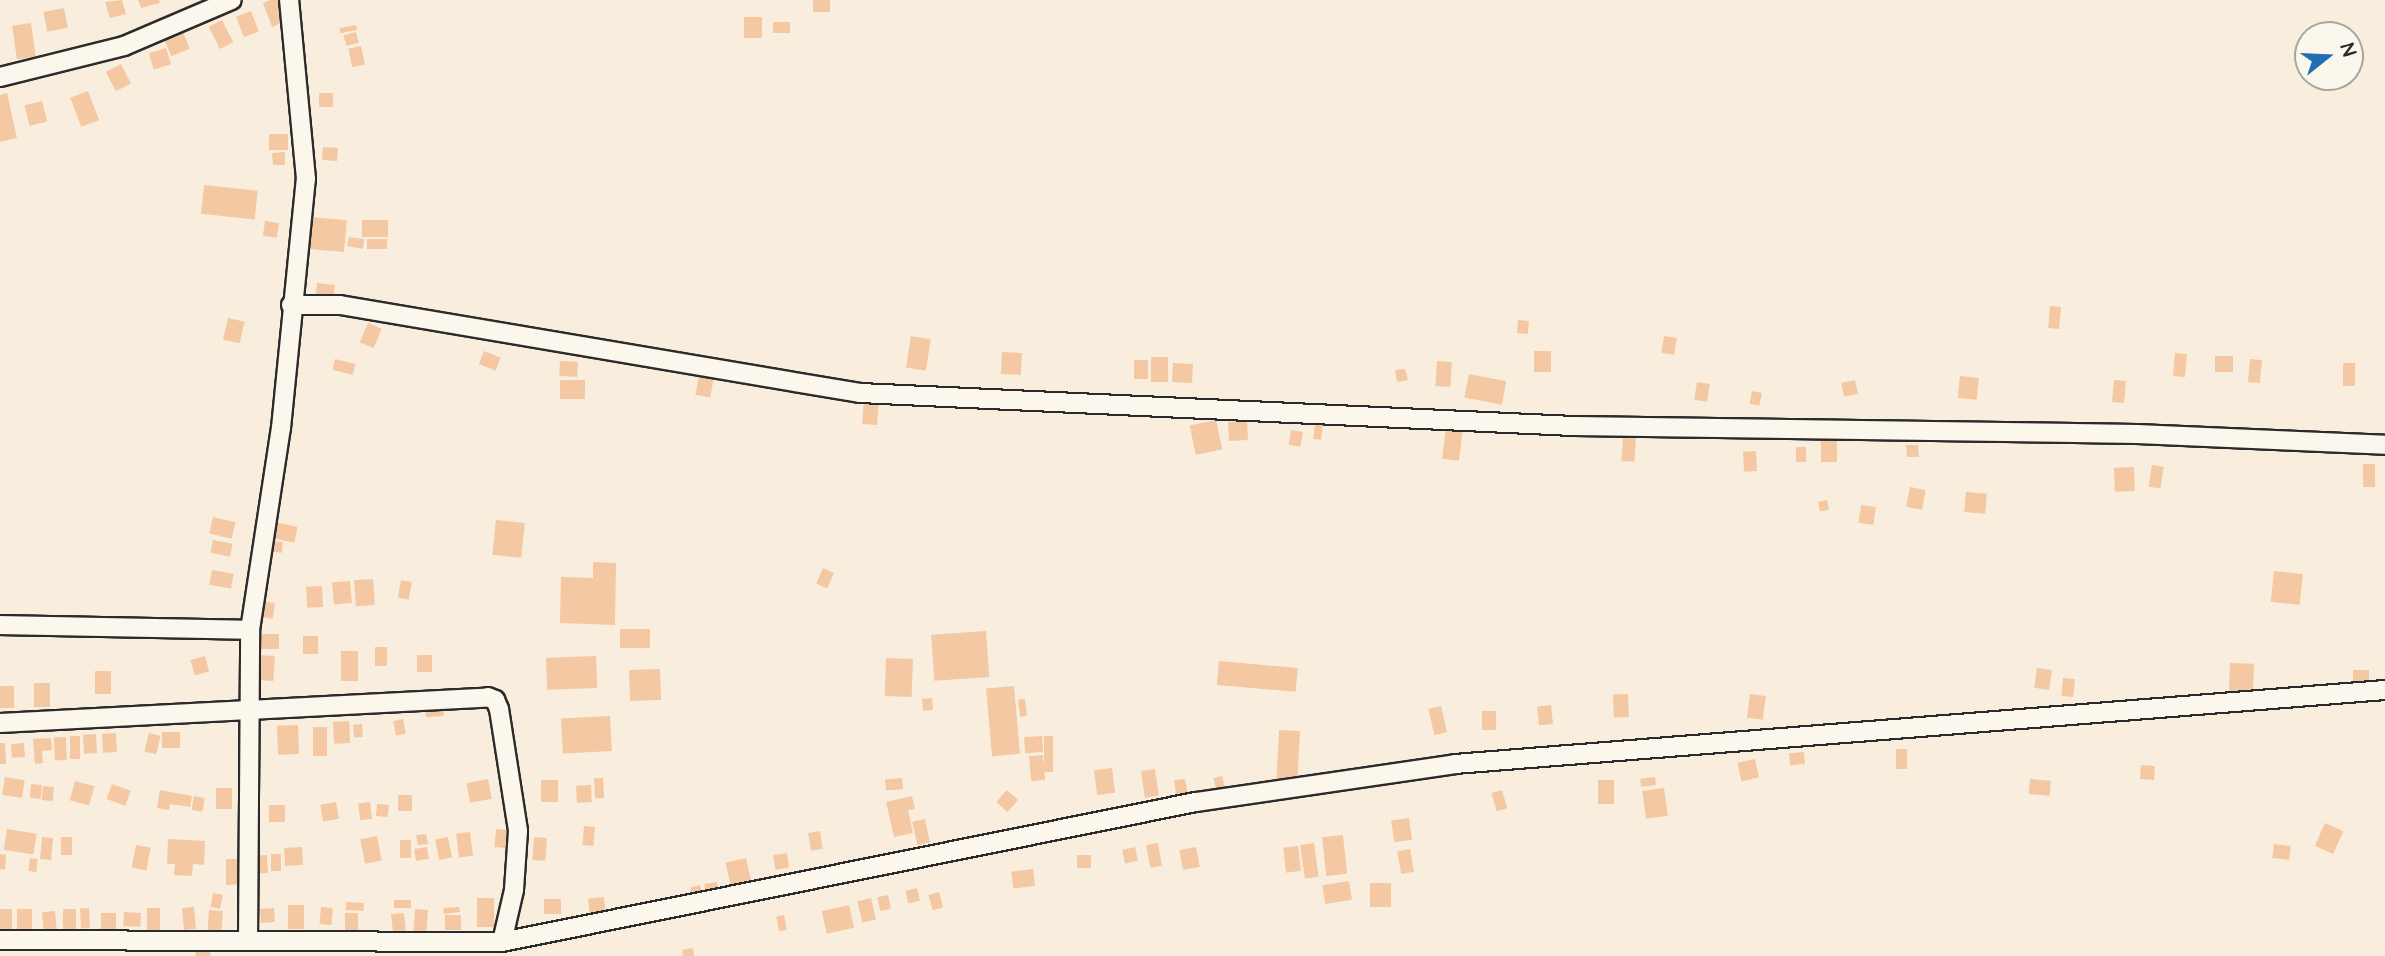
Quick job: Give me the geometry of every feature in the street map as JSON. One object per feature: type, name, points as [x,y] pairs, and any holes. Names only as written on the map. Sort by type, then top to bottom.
[{"type":"street","points":[[0,77],[124,46],[232,0]]},
{"type":"street","points":[[248,941],[250,630],[281,428],[291,305],[306,179],[289,0]]},
{"type":"street","points":[[291,305],[340,305],[860,393],[1574,426],[2137,434],[2385,445]]},
{"type":"street","points":[[0,625],[250,630]]},
{"type":"street","points":[[0,940],[502,942],[1196,802],[1455,764],[2385,690]]},
{"type":"street","points":[[0,723],[488,696],[495,700],[499,709],[518,831],[514,890],[502,942]]},
{"type":"building","points":[[122,0],[126,14],[110,18],[105,2]]},
{"type":"building","points":[[138,0],[159,0],[160,3],[141,8]]},
{"type":"building","points":[[281,0],[289,20],[272,27],[263,3]]},
{"type":"building","points":[[813,0],[830,0],[830,12],[813,12]]},
{"type":"building","points":[[64,8],[68,28],[47,32],[43,12]]},
{"type":"building","points":[[251,11],[259,32],[244,37],[236,17]]},
{"type":"building","points":[[744,17],[762,17],[762,38],[744,38]]},
{"type":"building","points":[[222,20],[233,42],[220,49],[209,27]]},
{"type":"building","points":[[773,22],[790,22],[790,33],[773,33]]},
{"type":"building","points":[[31,23],[36,57],[17,59],[12,26]]},
{"type":"building","points":[[356,25],[357,30],[340,33],[339,28]]},
{"type":"building","points":[[183,32],[190,49],[171,56],[164,39]]},
{"type":"building","points":[[356,32],[359,43],[346,46],[343,35]]},
{"type":"building","points":[[361,46],[365,65],[352,67],[348,49]]},
{"type":"building","points":[[166,48],[171,64],[154,70],[149,53]]},
{"type":"building","points":[[121,64],[131,84],[116,91],[106,72]]},
{"type":"building","points":[[88,91],[99,120],[81,127],[70,98]]},
{"type":"building","points":[[7,93],[17,138],[0,142],[0,95]]},
{"type":"building","points":[[319,93],[333,93],[333,107],[319,107]]},
{"type":"building","points":[[42,101],[47,121],[30,126],[25,105]]},
{"type":"building","points":[[269,134],[288,134],[288,150],[269,150]]},
{"type":"building","points":[[323,147],[338,148],[337,161],[322,160]]},
{"type":"building","points":[[285,152],[285,165],[273,165],[272,153]]},
{"type":"building","points":[[204,185],[258,191],[255,219],[201,214]]},
{"type":"building","points":[[311,217],[347,220],[344,252],[308,249]]},
{"type":"building","points":[[362,220],[388,220],[388,237],[362,237]]},
{"type":"building","points":[[265,221],[279,223],[277,238],[263,236]]},
{"type":"building","points":[[349,237],[364,239],[363,249],[347,246]]},
{"type":"building","points":[[367,239],[387,239],[387,249],[367,249]]},
{"type":"building","points":[[317,283],[335,285],[334,296],[316,294]]},
{"type":"building","points":[[2050,306],[2061,307],[2059,329],[2048,328]]},
{"type":"building","points":[[228,318],[245,322],[240,343],[223,339]]},
{"type":"building","points":[[1518,320],[1529,321],[1528,334],[1517,333]]},
{"type":"building","points":[[368,323],[382,329],[374,348],[360,342]]},
{"type":"building","points":[[911,336],[931,339],[926,371],[906,368]]},
{"type":"building","points":[[1664,336],[1677,338],[1674,355],[1661,353]]},
{"type":"building","points":[[484,351],[501,358],[495,371],[479,364]]},
{"type":"building","points":[[1534,351],[1551,351],[1551,372],[1534,372]]},
{"type":"building","points":[[1002,352],[1022,353],[1021,375],[1001,374]]},
{"type":"building","points":[[2175,353],[2187,354],[2185,377],[2173,376]]},
{"type":"building","points":[[2215,356],[2233,356],[2233,372],[2215,372]]},
{"type":"building","points":[[1151,357],[1168,357],[1168,382],[1151,382]]},
{"type":"building","points":[[335,359],[355,364],[353,375],[332,370]]},
{"type":"building","points":[[2250,359],[2262,360],[2260,383],[2248,382]]},
{"type":"building","points":[[1134,360],[1148,360],[1148,379],[1134,379]]},
{"type":"building","points":[[560,361],[578,362],[577,377],[559,376]]},
{"type":"building","points":[[1437,361],[1452,362],[1450,387],[1435,386]]},
{"type":"building","points":[[1173,363],[1193,364],[1192,383],[1172,382]]},
{"type":"building","points":[[2343,363],[2355,363],[2355,386],[2343,386]]},
{"type":"building","points":[[1405,369],[1408,380],[1397,382],[1395,370]]},
{"type":"building","points":[[1469,374],[1506,381],[1502,405],[1464,398]]},
{"type":"building","points":[[699,376],[714,379],[710,398],[695,395]]},
{"type":"building","points":[[1960,376],[1979,378],[1977,400],[1958,398]]},
{"type":"building","points":[[560,380],[585,380],[585,399],[560,399]]},
{"type":"building","points":[[1855,380],[1858,394],[1844,397],[1841,383]]},
{"type":"building","points":[[2114,380],[2126,381],[2124,403],[2112,402]]},
{"type":"building","points":[[1697,382],[1710,384],[1707,402],[1694,400]]},
{"type":"building","points":[[1752,391],[1762,393],[1759,406],[1750,404]]},
{"type":"building","points":[[864,398],[879,399],[877,425],[862,424]]},
{"type":"building","points":[[1216,420],[1222,449],[1196,455],[1190,426]]},
{"type":"building","points":[[1247,421],[1248,440],[1229,441],[1228,422]]},
{"type":"building","points":[[1315,424],[1323,425],[1321,440],[1313,439]]},
{"type":"building","points":[[1446,427],[1463,429],[1459,461],[1442,459]]},
{"type":"building","points":[[1291,430],[1303,432],[1301,447],[1289,445]]},
{"type":"building","points":[[1623,437],[1636,438],[1634,462],[1621,461]]},
{"type":"building","points":[[1821,441],[1837,441],[1837,462],[1821,462]]},
{"type":"building","points":[[1906,445],[1918,445],[1919,457],[1907,457]]},
{"type":"building","points":[[1796,447],[1806,447],[1806,462],[1796,462]]},
{"type":"building","points":[[1756,451],[1757,471],[1744,472],[1743,452]]},
{"type":"building","points":[[2363,464],[2375,464],[2375,487],[2363,487]]},
{"type":"building","points":[[2152,465],[2164,467],[2160,489],[2149,487]]},
{"type":"building","points":[[2134,467],[2135,491],[2115,492],[2114,468]]},
{"type":"building","points":[[1910,487],[1926,490],[1922,510],[1906,507]]},
{"type":"building","points":[[1966,492],[1987,494],[1985,514],[1964,512]]},
{"type":"building","points":[[1827,500],[1829,510],[1820,512],[1818,502]]},
{"type":"building","points":[[1861,505],[1876,507],[1873,525],[1858,523]]},
{"type":"building","points":[[213,517],[235,522],[232,539],[209,534]]},
{"type":"building","points":[[496,520],[525,523],[521,558],[492,555]]},
{"type":"building","points":[[274,522],[297,527],[294,543],[271,538]]},
{"type":"building","points":[[213,540],[233,544],[230,557],[211,553]]},
{"type":"building","points":[[265,540],[283,542],[282,553],[264,551]]},
{"type":"building","points":[[593,562],[616,563],[615,625],[560,623],[561,577],[593,578]]},
{"type":"building","points":[[823,568],[834,573],[827,588],[816,584]]},
{"type":"building","points":[[212,570],[234,574],[231,589],[209,585]]},
{"type":"building","points":[[2274,571],[2303,574],[2300,605],[2271,602]]},
{"type":"building","points":[[373,579],[375,605],[356,606],[354,580]]},
{"type":"building","points":[[401,580],[412,582],[409,600],[398,598]]},
{"type":"building","points":[[350,581],[352,603],[334,604],[332,583]]},
{"type":"building","points":[[322,586],[323,607],[307,608],[306,587]]},
{"type":"building","points":[[261,601],[275,603],[273,619],[259,617]]},
{"type":"building","points":[[620,629],[650,629],[650,648],[620,648]]},
{"type":"building","points":[[986,631],[989,677],[934,681],[931,635]]},
{"type":"building","points":[[258,634],[279,634],[279,649],[258,649]]},
{"type":"building","points":[[303,636],[318,636],[318,654],[303,654]]},
{"type":"building","points":[[375,647],[387,647],[387,666],[375,666]]},
{"type":"building","points":[[341,651],[358,651],[358,681],[341,681]]},
{"type":"building","points":[[260,655],[275,656],[273,681],[258,680]]},
{"type":"building","points":[[417,655],[432,655],[432,672],[417,672]]},
{"type":"building","points":[[205,656],[209,671],[195,675],[191,660]]},
{"type":"building","points":[[596,656],[597,688],[547,690],[546,658]]},
{"type":"building","points":[[886,658],[913,659],[912,697],[885,696]]},
{"type":"building","points":[[1219,661],[1298,668],[1296,692],[1217,685]]},
{"type":"building","points":[[2230,663],[2254,664],[2253,693],[2229,692]]},
{"type":"building","points":[[2037,668],[2052,670],[2049,690],[2034,688]]},
{"type":"building","points":[[660,669],[661,700],[630,701],[629,670]]},
{"type":"building","points":[[2353,670],[2369,670],[2369,681],[2353,681]]},
{"type":"building","points":[[95,671],[111,671],[111,694],[95,694]]},
{"type":"building","points":[[2063,678],[2075,679],[2073,697],[2061,696]]},
{"type":"building","points":[[34,683],[50,683],[50,707],[34,707]]},
{"type":"building","points":[[0,686],[14,686],[14,708],[0,708]]},
{"type":"building","points":[[1014,686],[1020,754],[992,756],[986,688]]},
{"type":"building","points":[[1628,694],[1629,717],[1614,718],[1613,695]]},
{"type":"building","points":[[1750,694],[1766,696],[1763,720],[1747,718]]},
{"type":"building","points":[[932,698],[933,710],[923,711],[922,699]]},
{"type":"building","points":[[1025,699],[1027,716],[1020,717],[1018,700]]},
{"type":"building","points":[[443,703],[444,716],[426,717],[425,704]]},
{"type":"building","points":[[1551,705],[1553,724],[1539,725],[1537,706]]},
{"type":"building","points":[[1441,706],[1447,732],[1434,735],[1428,709]]},
{"type":"building","points":[[1482,711],[1496,711],[1496,730],[1482,730]]},
{"type":"building","points":[[610,716],[612,751],[563,754],[561,719]]},
{"type":"building","points":[[403,719],[406,734],[396,736],[393,721]]},
{"type":"building","points":[[349,721],[350,743],[334,744],[333,722]]},
{"type":"building","points":[[362,724],[363,737],[354,738],[353,725]]},
{"type":"building","points":[[298,725],[299,754],[278,755],[277,726]]},
{"type":"building","points":[[313,727],[327,727],[327,756],[313,756]]},
{"type":"building","points":[[1279,730],[1300,731],[1297,784],[1276,783]]},
{"type":"building","points":[[162,732],[180,732],[180,748],[162,748]]},
{"type":"building","points":[[116,733],[117,752],[103,753],[102,734]]},
{"type":"building","points":[[149,733],[161,736],[156,754],[144,751]]},
{"type":"building","points":[[96,734],[97,753],[84,754],[83,735]]},
{"type":"building","points":[[70,736],[80,736],[80,759],[70,759]]},
{"type":"building","points":[[1042,736],[1043,752],[1025,753],[1024,737]]},
{"type":"building","points":[[1044,736],[1053,736],[1053,772],[1044,772]]},
{"type":"building","points":[[54,737],[66,737],[67,760],[55,760]]},
{"type":"building","points":[[51,738],[52,750],[42,751],[43,763],[35,764],[33,739]]},
{"type":"building","points":[[0,743],[5,743],[6,764],[0,764]]},
{"type":"building","points":[[24,743],[25,757],[12,758],[11,744]]},
{"type":"building","points":[[1896,749],[1907,749],[1907,769],[1896,769]]},
{"type":"building","points":[[1804,752],[1805,764],[1790,765],[1789,753]]},
{"type":"building","points":[[1043,755],[1045,780],[1031,781],[1029,756]]},
{"type":"building","points":[[1755,759],[1759,778],[1741,781],[1737,763]]},
{"type":"building","points":[[2141,765],[2155,766],[2154,780],[2140,779]]},
{"type":"building","points":[[1112,768],[1115,793],[1097,795],[1094,770]]},
{"type":"building","points":[[1155,769],[1159,796],[1145,798],[1141,771]]},
{"type":"building","points":[[1222,776],[1226,791],[1217,794],[1213,778]]},
{"type":"building","points":[[5,777],[25,780],[22,798],[2,795]]},
{"type":"building","points":[[1655,777],[1656,785],[1641,787],[1640,779]]},
{"type":"building","points":[[594,778],[603,778],[604,798],[595,798]]},
{"type":"building","points":[[902,778],[903,789],[886,790],[885,779]]},
{"type":"building","points":[[488,779],[492,799],[470,803],[466,783]]},
{"type":"building","points":[[1185,779],[1189,800],[1177,801],[1174,780]]},
{"type":"building","points":[[2030,779],[2051,781],[2050,796],[2029,794]]},
{"type":"building","points":[[541,780],[558,780],[558,802],[541,802]]},
{"type":"building","points":[[1598,780],[1614,780],[1614,804],[1598,804]]},
{"type":"building","points":[[75,781],[94,786],[89,805],[70,800]]},
{"type":"building","points":[[31,784],[42,785],[41,799],[30,798]]},
{"type":"building","points":[[112,784],[131,791],[125,806],[107,799]]},
{"type":"building","points":[[591,785],[592,802],[577,803],[576,786]]},
{"type":"building","points":[[43,786],[54,787],[53,801],[42,800]]},
{"type":"building","points":[[216,788],[232,788],[232,809],[216,809]]},
{"type":"building","points":[[1664,788],[1668,816],[1646,819],[1642,791]]},
{"type":"building","points":[[160,790],[192,796],[190,807],[170,804],[169,810],[157,808]]},
{"type":"building","points":[[1007,790],[1018,800],[1007,812],[996,802]]},
{"type":"building","points":[[1502,790],[1507,808],[1497,811],[1491,793]]},
{"type":"building","points":[[398,795],[412,795],[412,811],[398,811]]},
{"type":"building","points":[[194,796],[205,798],[202,812],[192,810]]},
{"type":"building","points":[[912,796],[915,809],[908,810],[913,833],[894,837],[886,802]]},
{"type":"building","points":[[336,802],[339,819],[323,822],[320,805]]},
{"type":"building","points":[[370,802],[372,819],[360,820],[358,803]]},
{"type":"building","points":[[377,804],[389,805],[388,817],[376,816]]},
{"type":"building","points":[[269,805],[285,805],[285,822],[269,822]]},
{"type":"building","points":[[1409,818],[1412,840],[1394,842],[1391,821]]},
{"type":"building","points":[[925,819],[930,842],[917,845],[912,822]]},
{"type":"building","points":[[2325,823],[2343,831],[2333,854],[2315,846]]},
{"type":"building","points":[[584,826],[595,827],[593,846],[582,845]]},
{"type":"building","points":[[7,829],[37,834],[33,854],[4,850]]},
{"type":"building","points":[[496,829],[508,830],[506,848],[494,847]]},
{"type":"building","points":[[820,831],[823,849],[811,851],[808,833]]},
{"type":"building","points":[[470,832],[473,856],[459,858],[456,834]]},
{"type":"building","points":[[426,834],[428,844],[418,845],[416,835]]},
{"type":"building","points":[[1343,835],[1347,874],[1326,876],[1322,837]]},
{"type":"building","points":[[377,836],[382,861],[365,864],[360,839]]},
{"type":"building","points":[[42,837],[53,838],[51,860],[40,859]]},
{"type":"building","points":[[61,837],[72,837],[72,855],[61,855]]},
{"type":"building","points":[[448,837],[452,858],[439,860],[435,839]]},
{"type":"building","points":[[534,837],[547,838],[545,861],[532,860]]},
{"type":"building","points":[[168,839],[205,841],[204,865],[193,864],[192,876],[174,875],[175,864],[167,864]]},
{"type":"building","points":[[400,840],[411,840],[411,858],[400,858]]},
{"type":"building","points":[[1158,843],[1162,866],[1150,868],[1146,845]]},
{"type":"building","points":[[1314,843],[1319,877],[1305,879],[1300,845]]},
{"type":"building","points":[[2274,844],[2291,846],[2289,860],[2272,858]]},
{"type":"building","points":[[136,845],[151,848],[146,870],[132,868]]},
{"type":"building","points":[[1298,846],[1301,871],[1286,873],[1283,848]]},
{"type":"building","points":[[302,847],[303,865],[285,866],[284,848]]},
{"type":"building","points":[[427,847],[429,859],[416,861],[414,849]]},
{"type":"building","points":[[1135,847],[1138,861],[1125,863],[1122,850]]},
{"type":"building","points":[[1196,847],[1200,867],[1183,870],[1179,850]]},
{"type":"building","points":[[1410,849],[1414,872],[1401,874],[1397,851]]},
{"type":"building","points":[[787,853],[789,868],[775,870],[773,855]]},
{"type":"building","points":[[0,854],[6,855],[5,870],[0,869]]},
{"type":"building","points":[[271,854],[281,854],[281,871],[271,871]]},
{"type":"building","points":[[267,855],[268,873],[255,874],[254,856]]},
{"type":"building","points":[[1077,855],[1091,855],[1091,868],[1077,868]]},
{"type":"building","points":[[30,858],[38,859],[36,872],[28,871]]},
{"type":"building","points":[[746,858],[751,880],[731,885],[726,863]]},
{"type":"building","points":[[226,859],[241,859],[241,873],[226,873]]},
{"type":"building","points":[[1033,869],[1035,886],[1013,889],[1011,872]]},
{"type":"building","points":[[226,873],[241,873],[242,884],[226,885]]},
{"type":"building","points":[[1349,881],[1352,900],[1325,904],[1322,885]]},
{"type":"building","points":[[717,882],[719,895],[706,897],[704,884]]},
{"type":"building","points":[[1370,883],[1391,883],[1391,907],[1370,907]]},
{"type":"building","points":[[700,885],[703,898],[693,900],[690,887]]},
{"type":"building","points":[[917,888],[920,901],[908,903],[905,891]]},
{"type":"building","points":[[939,892],[943,907],[933,910],[928,895]]},
{"type":"building","points":[[213,893],[223,895],[220,909],[210,907]]},
{"type":"building","points":[[888,895],[891,909],[880,911],[877,897]]},
{"type":"building","points":[[604,897],[606,916],[590,918],[588,899]]},
{"type":"building","points":[[477,898],[494,898],[494,927],[477,927]]},
{"type":"building","points":[[871,898],[876,919],[862,923],[857,901]]},
{"type":"building","points":[[544,899],[561,899],[561,914],[544,914]]},
{"type":"building","points":[[394,900],[411,900],[411,908],[394,908]]},
{"type":"building","points":[[346,902],[364,903],[364,911],[346,910]]},
{"type":"building","points":[[288,905],[304,905],[304,929],[288,929]]},
{"type":"building","points":[[849,905],[854,927],[827,934],[822,911]]},
{"type":"building","points":[[194,907],[196,929],[184,930],[182,908]]},
{"type":"building","points":[[321,907],[333,908],[331,925],[320,924]]},
{"type":"building","points":[[459,907],[460,912],[444,914],[443,908]]},
{"type":"building","points":[[80,908],[89,908],[90,928],[81,928]]},
{"type":"building","points":[[147,908],[160,908],[160,933],[147,933]]},
{"type":"building","points":[[274,908],[275,922],[261,923],[260,909]]},
{"type":"building","points":[[0,909],[12,909],[12,933],[0,933]]},
{"type":"building","points":[[17,909],[32,909],[32,934],[17,934]]},
{"type":"building","points":[[63,909],[76,909],[76,930],[63,930]]},
{"type":"building","points":[[415,909],[428,910],[426,932],[413,931]]},
{"type":"building","points":[[209,910],[223,911],[221,933],[207,932]]},
{"type":"building","points":[[55,911],[57,933],[44,934],[42,912]]},
{"type":"building","points":[[124,912],[141,913],[140,927],[123,926]]},
{"type":"building","points":[[101,913],[116,913],[116,935],[101,935]]},
{"type":"building","points":[[345,913],[358,913],[358,930],[345,930]]},
{"type":"building","points":[[404,913],[406,931],[393,932],[391,914]]},
{"type":"building","points":[[445,915],[461,915],[461,930],[445,930]]},
{"type":"building","points":[[784,915],[787,930],[779,931],[776,917]]},
{"type":"building","points":[[693,948],[694,956],[683,956],[682,950]]},
{"type":"building","points":[[209,949],[211,956],[196,956],[195,951]]}]
